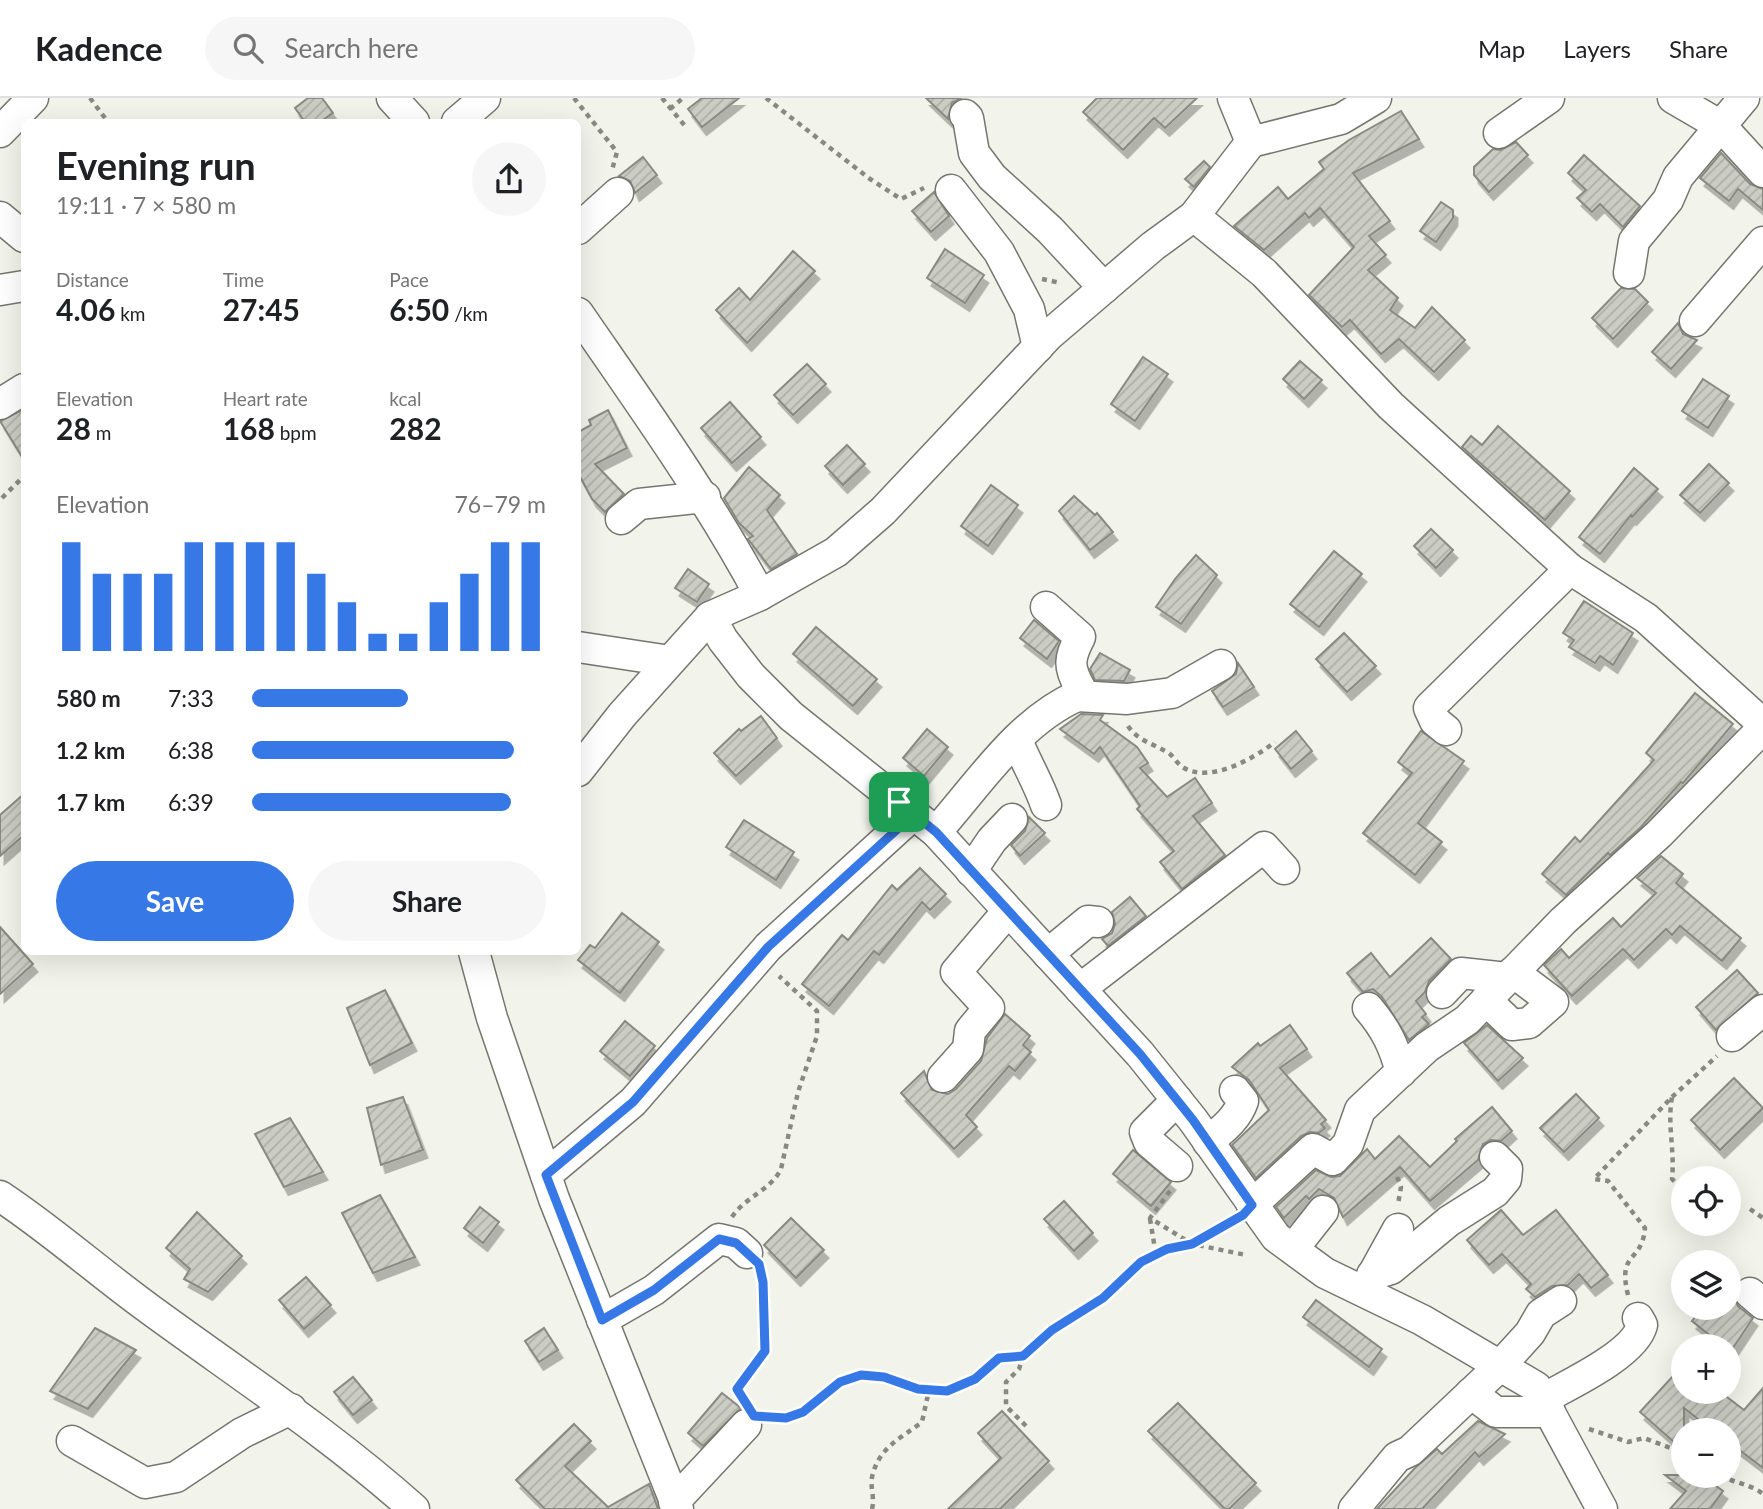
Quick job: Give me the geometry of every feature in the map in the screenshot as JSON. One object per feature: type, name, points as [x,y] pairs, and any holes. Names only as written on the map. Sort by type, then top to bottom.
[{"type":"street","points":[[11,133],[33,98]]},
{"type":"street","points":[[392,98],[411,119]]},
{"type":"street","points":[[460,119],[485,98]]},
{"type":"street","points":[[1233,98],[1251,142]]},
{"type":"street","points":[[581,767],[710,617],[760,595],[836,552],[874,519],[1100,284],[1194,216],[1251,142],[1341,119],[1376,98]]},
{"type":"street","points":[[1499,133],[1549,98]]},
{"type":"street","points":[[1673,98],[1721,126],[1763,172]]},
{"type":"street","points":[[1629,273],[1634,241],[1668,200],[1678,177],[1744,98]]},
{"type":"street","points":[[965,115],[974,153],[992,177],[1050,230],[1100,284]]},
{"type":"street","points":[[951,190],[1003,261],[1029,309],[1038,347]]},
{"type":"street","points":[[581,226],[618,193]]},
{"type":"street","points":[[1194,216],[1264,273],[1391,406],[1570,569],[1646,618],[1763,726],[1659,834],[1605,881],[1467,1020],[1427,1047],[1360,1110],[1348,1144],[1333,1160],[1313,1149],[1252,1205]]},
{"type":"street","points":[[0,217],[21,234]]},
{"type":"street","points":[[1695,321],[1763,242]]},
{"type":"street","points":[[0,289],[21,286]]},
{"type":"street","points":[[581,317],[705,497],[760,595]]},
{"type":"street","points":[[0,404],[21,391]]},
{"type":"street","points":[[621,519],[639,504],[705,497]]},
{"type":"street","points":[[1446,730],[1435,721],[1429,708],[1570,569]]},
{"type":"street","points":[[1046,607],[1080,637],[1069,657],[1071,672],[1080,688],[1077,696]]},
{"type":"street","points":[[710,617],[730,649],[775,700],[936,832],[1140,1054],[1177,1100],[1276,1237],[1325,1273],[1368,1284],[1422,1320],[1536,1387],[1594,1505]]},
{"type":"street","points":[[581,647],[670,661]]},
{"type":"street","points":[[936,832],[1017,740],[1052,707],[1077,696],[1127,699],[1172,693],[1221,666]]},
{"type":"street","points":[[1017,740],[1026,763],[1038,781],[1046,805]]},
{"type":"street","points":[[546,1175],[633,1102],[768,947],[903,824],[899,802]]},
{"type":"street","points":[[971,871],[992,840],[1012,819]]},
{"type":"street","points":[[1080,989],[1265,847],[1284,869]]},
{"type":"street","points":[[943,1077],[968,1049],[970,1031],[989,1008],[956,972],[1008,911]]},
{"type":"street","points":[[1048,954],[1088,921],[1098,922]]},
{"type":"street","points":[[475,955],[492,1018],[546,1175],[676,1505],[750,1420]]},
{"type":"street","points":[[1442,993],[1461,973],[1510,975],[1553,1002],[1529,1023],[1512,1025],[1486,1000]]},
{"type":"street","points":[[1368,1008],[1385,1028],[1395,1046],[1401,1072]]},
{"type":"street","points":[[1732,1036],[1763,1010]]},
{"type":"street","points":[[1208,1142],[1230,1123],[1241,1109],[1243,1101],[1235,1091]]},
{"type":"street","points":[[1177,1100],[1144,1132],[1149,1142],[1177,1167]]},
{"type":"street","points":[[1368,1284],[1391,1269],[1449,1221],[1495,1192],[1506,1180],[1507,1169],[1495,1157]]},
{"type":"street","points":[[0,1196],[50,1229],[143,1304],[291,1409],[414,1509]]},
{"type":"street","points":[[1293,1249],[1322,1211]]},
{"type":"street","points":[[1368,1284],[1398,1229]]},
{"type":"street","points":[[602,1320],[654,1290],[719,1239],[736,1243],[747,1253]]},
{"type":"street","points":[[1354,1509],[1397,1457],[1410,1451],[1471,1394],[1530,1333],[1541,1314],[1561,1301]]},
{"type":"street","points":[[1471,1394],[1496,1412],[1547,1406],[1639,1338],[1643,1325],[1638,1318]]},
{"type":"street","points":[[72,1441],[145,1482],[176,1477],[242,1433],[291,1409]]},
{"type":"path","points":[[90,98],[106,119]]},
{"type":"path","points":[[574,98],[617,152],[610,176],[618,193]]},
{"type":"path","points":[[662,98],[685,126]]},
{"type":"path","points":[[670,109],[683,98]]},
{"type":"path","points":[[766,98],[901,200],[943,181],[951,190]]},
{"type":"path","points":[[1003,261],[1036,277],[1075,286],[1100,284]]},
{"type":"path","points":[[2,498],[21,479]]},
{"type":"path","points":[[1127,699],[1124,718],[1134,735],[1170,754],[1183,768],[1219,774],[1275,742]]},
{"type":"path","points":[[719,1239],[736,1211],[775,1181],[798,1092],[817,1037],[817,1011],[794,987],[770,969],[745,973]]},
{"type":"path","points":[[1638,1318],[1623,1273],[1628,1261],[1644,1244],[1645,1228],[1608,1181],[1594,1179],[1672,1097],[1714,1059],[1732,1036]]},
{"type":"path","points":[[1672,1097],[1669,1115],[1675,1151],[1673,1166]]},
{"type":"path","points":[[1156,1255],[1150,1218],[1182,1174],[1177,1167]]},
{"type":"path","points":[[1026,1426],[1006,1406],[1006,1382],[1020,1369],[1023,1356],[1052,1330],[1103,1298],[1141,1262],[1192,1244],[1243,1215],[1252,1205]]},
{"type":"path","points":[[1750,1209],[1763,1218]]},
{"type":"path","points":[[1150,1218],[1192,1244],[1246,1255]]},
{"type":"path","points":[[747,1253],[759,1264],[766,1321],[765,1351],[737,1389],[750,1420],[786,1418],[803,1412],[840,1382],[861,1375],[884,1377],[918,1389],[947,1391],[975,1379],[999,1358],[1023,1356]]},
{"type":"path","points":[[872,1509],[875,1495],[871,1479],[883,1448],[922,1422],[929,1390]]},
{"type":"path","points":[[1585,1428],[1628,1442],[1644,1438],[1671,1448]]},
{"type":"path","points":[[1741,1482],[1751,1484],[1763,1494]]},
{"type":"building","points":[[308,98],[322,98],[333,113],[324,119],[303,119],[295,108]]},
{"type":"building","points":[[702,98],[739,98],[702,127],[688,109]]},
{"type":"building","points":[[926,98],[961,98],[952,103],[948,119]]},
{"type":"building","points":[[1097,98],[1197,98],[1165,128],[1154,118],[1123,150],[1083,112]]},
{"type":"building","points":[[1401,111],[1419,139],[1353,173],[1390,221],[1369,236],[1386,255],[1368,270],[1398,298],[1390,310],[1415,328],[1432,307],[1465,340],[1434,372],[1399,339],[1381,354],[1350,320],[1342,327],[1309,295],[1354,247],[1320,208],[1309,218],[1305,213],[1264,250],[1234,226],[1278,187],[1288,199],[1324,169],[1319,162],[1349,140]]},
{"type":"building","points":[[1516,142],[1528,155],[1489,192],[1474,175],[1474,167],[1493,149],[1501,150]]},
{"type":"building","points":[[1721,153],[1750,184],[1763,189],[1763,210],[1738,189],[1729,201],[1700,178]]},
{"type":"building","points":[[1584,155],[1640,206],[1623,227],[1600,204],[1592,212],[1577,198],[1586,190],[1568,173]]},
{"type":"building","points":[[643,157],[657,175],[635,193],[630,181],[619,176]]},
{"type":"building","points":[[1204,161],[1210,167],[1194,187],[1185,179]]},
{"type":"building","points":[[934,192],[949,216],[931,232],[912,211]]},
{"type":"building","points":[[1441,202],[1453,210],[1453,218],[1436,242],[1420,231]]},
{"type":"building","points":[[945,249],[984,275],[965,303],[927,278]]},
{"type":"building","points":[[793,251],[815,271],[747,343],[716,310],[739,288],[750,300]]},
{"type":"building","points":[[1621,288],[1635,289],[1648,302],[1613,339],[1592,318]]},
{"type":"building","points":[[1678,323],[1683,334],[1697,340],[1671,369],[1652,352]]},
{"type":"building","points":[[1143,357],[1168,374],[1135,421],[1111,404]]},
{"type":"building","points":[[1300,361],[1322,380],[1304,399],[1283,379]]},
{"type":"building","points":[[807,364],[826,384],[793,415],[774,395]]},
{"type":"building","points":[[1703,379],[1729,396],[1708,428],[1682,411]]},
{"type":"building","points":[[730,402],[761,437],[732,463],[701,428]]},
{"type":"building","points":[[21,410],[21,455],[0,421]]},
{"type":"building","points":[[608,410],[627,448],[595,464],[624,494],[605,512],[592,499],[581,479],[581,430],[591,425],[589,420]]},
{"type":"building","points":[[1498,426],[1570,491],[1545,520],[1462,447],[1471,436],[1482,445]]},
{"type":"building","points":[[847,445],[865,464],[843,485],[825,466]]},
{"type":"building","points":[[1709,464],[1729,483],[1700,513],[1680,495]]},
{"type":"building","points":[[749,467],[780,495],[767,510],[797,554],[771,569],[748,539],[753,536],[739,523],[724,498]]},
{"type":"building","points":[[1634,468],[1658,489],[1632,517],[1631,515],[1600,554],[1579,537]]},
{"type":"building","points":[[991,485],[1018,505],[988,546],[961,526]]},
{"type":"building","points":[[1074,496],[1095,515],[1097,513],[1113,532],[1090,550],[1059,511]]},
{"type":"building","points":[[1431,529],[1453,550],[1436,568],[1414,546]]},
{"type":"building","points":[[1334,551],[1362,574],[1319,627],[1290,604]]},
{"type":"building","points":[[1196,555],[1217,575],[1181,624],[1156,607]]},
{"type":"building","points":[[688,569],[709,584],[697,602],[675,588]]},
{"type":"building","points":[[1584,601],[1633,633],[1613,665],[1600,656],[1595,663],[1569,647],[1574,640],[1563,633]]},
{"type":"building","points":[[1034,620],[1059,641],[1047,659],[1020,638]]},
{"type":"building","points":[[816,627],[877,679],[853,706],[793,654]]},
{"type":"building","points":[[1344,633],[1376,666],[1347,692],[1316,659]]},
{"type":"building","points":[[1100,653],[1130,670],[1124,681],[1095,680],[1090,669]]},
{"type":"building","points":[[1238,663],[1254,687],[1223,707],[1212,691],[1236,674]]},
{"type":"building","points":[[1695,693],[1733,724],[1640,828],[1610,855],[1608,853],[1566,895],[1542,874],[1575,837],[1580,842],[1654,760],[1646,753]]},
{"type":"building","points":[[1081,714],[1103,715],[1100,720],[1137,747],[1148,763],[1140,768],[1167,797],[1195,778],[1212,803],[1193,816],[1225,855],[1182,889],[1160,862],[1174,851],[1137,809],[1140,806],[1100,747],[1094,754],[1060,729]]},
{"type":"building","points":[[761,716],[777,738],[736,776],[714,753],[739,729],[741,731]]},
{"type":"building","points":[[927,729],[948,747],[924,776],[903,758]]},
{"type":"building","points":[[1296,731],[1312,751],[1291,769],[1275,749]]},
{"type":"building","points":[[1421,731],[1464,761],[1418,823],[1442,842],[1415,875],[1363,833],[1412,773],[1398,762]]},
{"type":"building","points":[[21,797],[21,838],[0,856],[0,815]]},
{"type":"building","points":[[1029,817],[1045,833],[1020,856],[1011,845],[1025,831]]},
{"type":"building","points":[[744,820],[794,852],[776,880],[726,847]]},
{"type":"building","points":[[1661,856],[1683,874],[1676,883],[1741,938],[1722,961],[1680,926],[1672,935],[1666,929],[1634,960],[1623,949],[1572,996],[1544,965],[1561,949],[1569,958],[1613,918],[1621,927],[1656,893],[1637,878]]},
{"type":"building","points":[[920,868],[946,894],[930,910],[922,902],[879,955],[874,951],[829,1006],[802,984],[842,935],[848,940],[892,885],[897,890]]},
{"type":"building","points":[[1130,897],[1146,916],[1108,946],[1102,939],[1112,933],[1115,924],[1112,912]]},
{"type":"building","points":[[622,913],[659,942],[620,993],[578,960],[590,945],[595,948]]},
{"type":"building","points":[[0,927],[21,951],[21,955],[25,955],[33,964],[0,994]]},
{"type":"building","points":[[1431,938],[1451,959],[1429,981],[1425,992],[1416,1001],[1426,1014],[1422,1017],[1429,1024],[1409,1040],[1382,997],[1373,989],[1363,992],[1347,973],[1371,953],[1390,977]]},
{"type":"building","points":[[1737,970],[1758,993],[1716,1030],[1696,1007]]},
{"type":"building","points":[[385,990],[412,1043],[370,1065],[347,1008]]},
{"type":"building","points":[[1005,1014],[1030,1036],[1023,1045],[1031,1052],[1015,1071],[1009,1066],[966,1115],[977,1127],[954,1149],[901,1093],[924,1071],[932,1090],[948,1094],[956,1089],[981,1061],[987,1038]]},
{"type":"building","points":[[625,1021],[655,1046],[630,1076],[600,1051]]},
{"type":"building","points":[[1290,1025],[1307,1049],[1280,1068],[1326,1120],[1321,1124],[1325,1128],[1319,1133],[1310,1132],[1301,1136],[1256,1178],[1232,1145],[1269,1110],[1249,1080],[1232,1067],[1258,1043],[1260,1046]]},
{"type":"building","points":[[1487,1025],[1523,1058],[1498,1081],[1464,1043]]},
{"type":"building","points":[[1734,1078],[1763,1108],[1720,1150],[1691,1120]]},
{"type":"building","points":[[1576,1094],[1599,1118],[1564,1152],[1540,1128]]},
{"type":"building","points":[[403,1097],[423,1150],[381,1165],[367,1108]]},
{"type":"building","points":[[1492,1107],[1512,1131],[1501,1141],[1491,1140],[1483,1144],[1478,1160],[1430,1201],[1400,1167],[1343,1217],[1334,1198],[1319,1189],[1309,1199],[1306,1196],[1284,1218],[1276,1207],[1316,1170],[1331,1177],[1340,1176],[1367,1149],[1375,1159],[1399,1136],[1430,1167],[1457,1141],[1455,1139]]},
{"type":"building","points":[[290,1118],[323,1172],[284,1187],[255,1134]]},
{"type":"building","points":[[1133,1150],[1171,1182],[1151,1206],[1113,1174]]},
{"type":"building","points":[[380,1195],[415,1257],[373,1273],[342,1213]]},
{"type":"building","points":[[1064,1201],[1093,1233],[1074,1251],[1044,1219]]},
{"type":"building","points":[[480,1207],[499,1222],[483,1243],[464,1228]]},
{"type":"building","points":[[1501,1210],[1523,1235],[1556,1210],[1608,1275],[1591,1288],[1579,1274],[1568,1285],[1552,1286],[1535,1297],[1526,1289],[1531,1284],[1502,1254],[1489,1265],[1467,1240]]},
{"type":"building","points":[[197,1212],[242,1256],[208,1292],[184,1279],[190,1269],[166,1248]]},
{"type":"building","points":[[791,1218],[824,1250],[796,1278],[764,1245]]},
{"type":"building","points":[[306,1277],[331,1305],[304,1329],[279,1300]]},
{"type":"building","points":[[1316,1300],[1382,1349],[1369,1367],[1303,1317]]},
{"type":"building","points":[[1741,1308],[1753,1318],[1741,1336],[1708,1334],[1692,1321],[1741,1320]]},
{"type":"building","points":[[95,1328],[136,1350],[88,1409],[50,1391]]},
{"type":"building","points":[[544,1328],[558,1350],[539,1362],[525,1341]]},
{"type":"building","points":[[353,1377],[372,1400],[353,1415],[334,1392]]},
{"type":"building","points":[[1671,1378],[1671,1404],[1736,1404],[1744,1410],[1763,1388],[1763,1468],[1741,1451],[1741,1418],[1697,1418],[1684,1408],[1684,1418],[1671,1418],[1671,1439],[1640,1412]]},
{"type":"building","points":[[722,1393],[741,1408],[703,1446],[688,1433]]},
{"type":"building","points":[[1178,1403],[1256,1483],[1229,1509],[1225,1509],[1148,1431]]},
{"type":"building","points":[[1002,1411],[1049,1461],[1000,1509],[948,1509],[1001,1458],[978,1433]]},
{"type":"building","points":[[1478,1421],[1505,1434],[1479,1457],[1475,1452],[1422,1509],[1377,1509],[1415,1468],[1437,1449],[1442,1454]]},
{"type":"building","points":[[574,1424],[591,1441],[565,1466],[608,1507],[649,1484],[658,1509],[545,1509],[516,1480]]},
{"type":"building","points":[[1682,1488],[1719,1488],[1723,1491],[1710,1509],[1670,1509],[1686,1491]]},
{"type":"route","points":[[899,802],[936,832],[1140,1054],[1193,1120],[1252,1205],[1243,1215],[1192,1244],[1167,1249],[1141,1262],[1103,1298],[1052,1330],[1023,1356],[999,1358],[990,1363],[975,1379],[947,1391],[918,1389],[884,1377],[861,1375],[840,1382],[803,1412],[786,1418],[754,1416],[737,1389],[765,1351],[766,1321],[759,1264],[736,1243],[719,1239],[654,1290],[602,1320],[546,1175],[633,1102],[693,1029],[768,947],[903,824],[899,802]]}]
